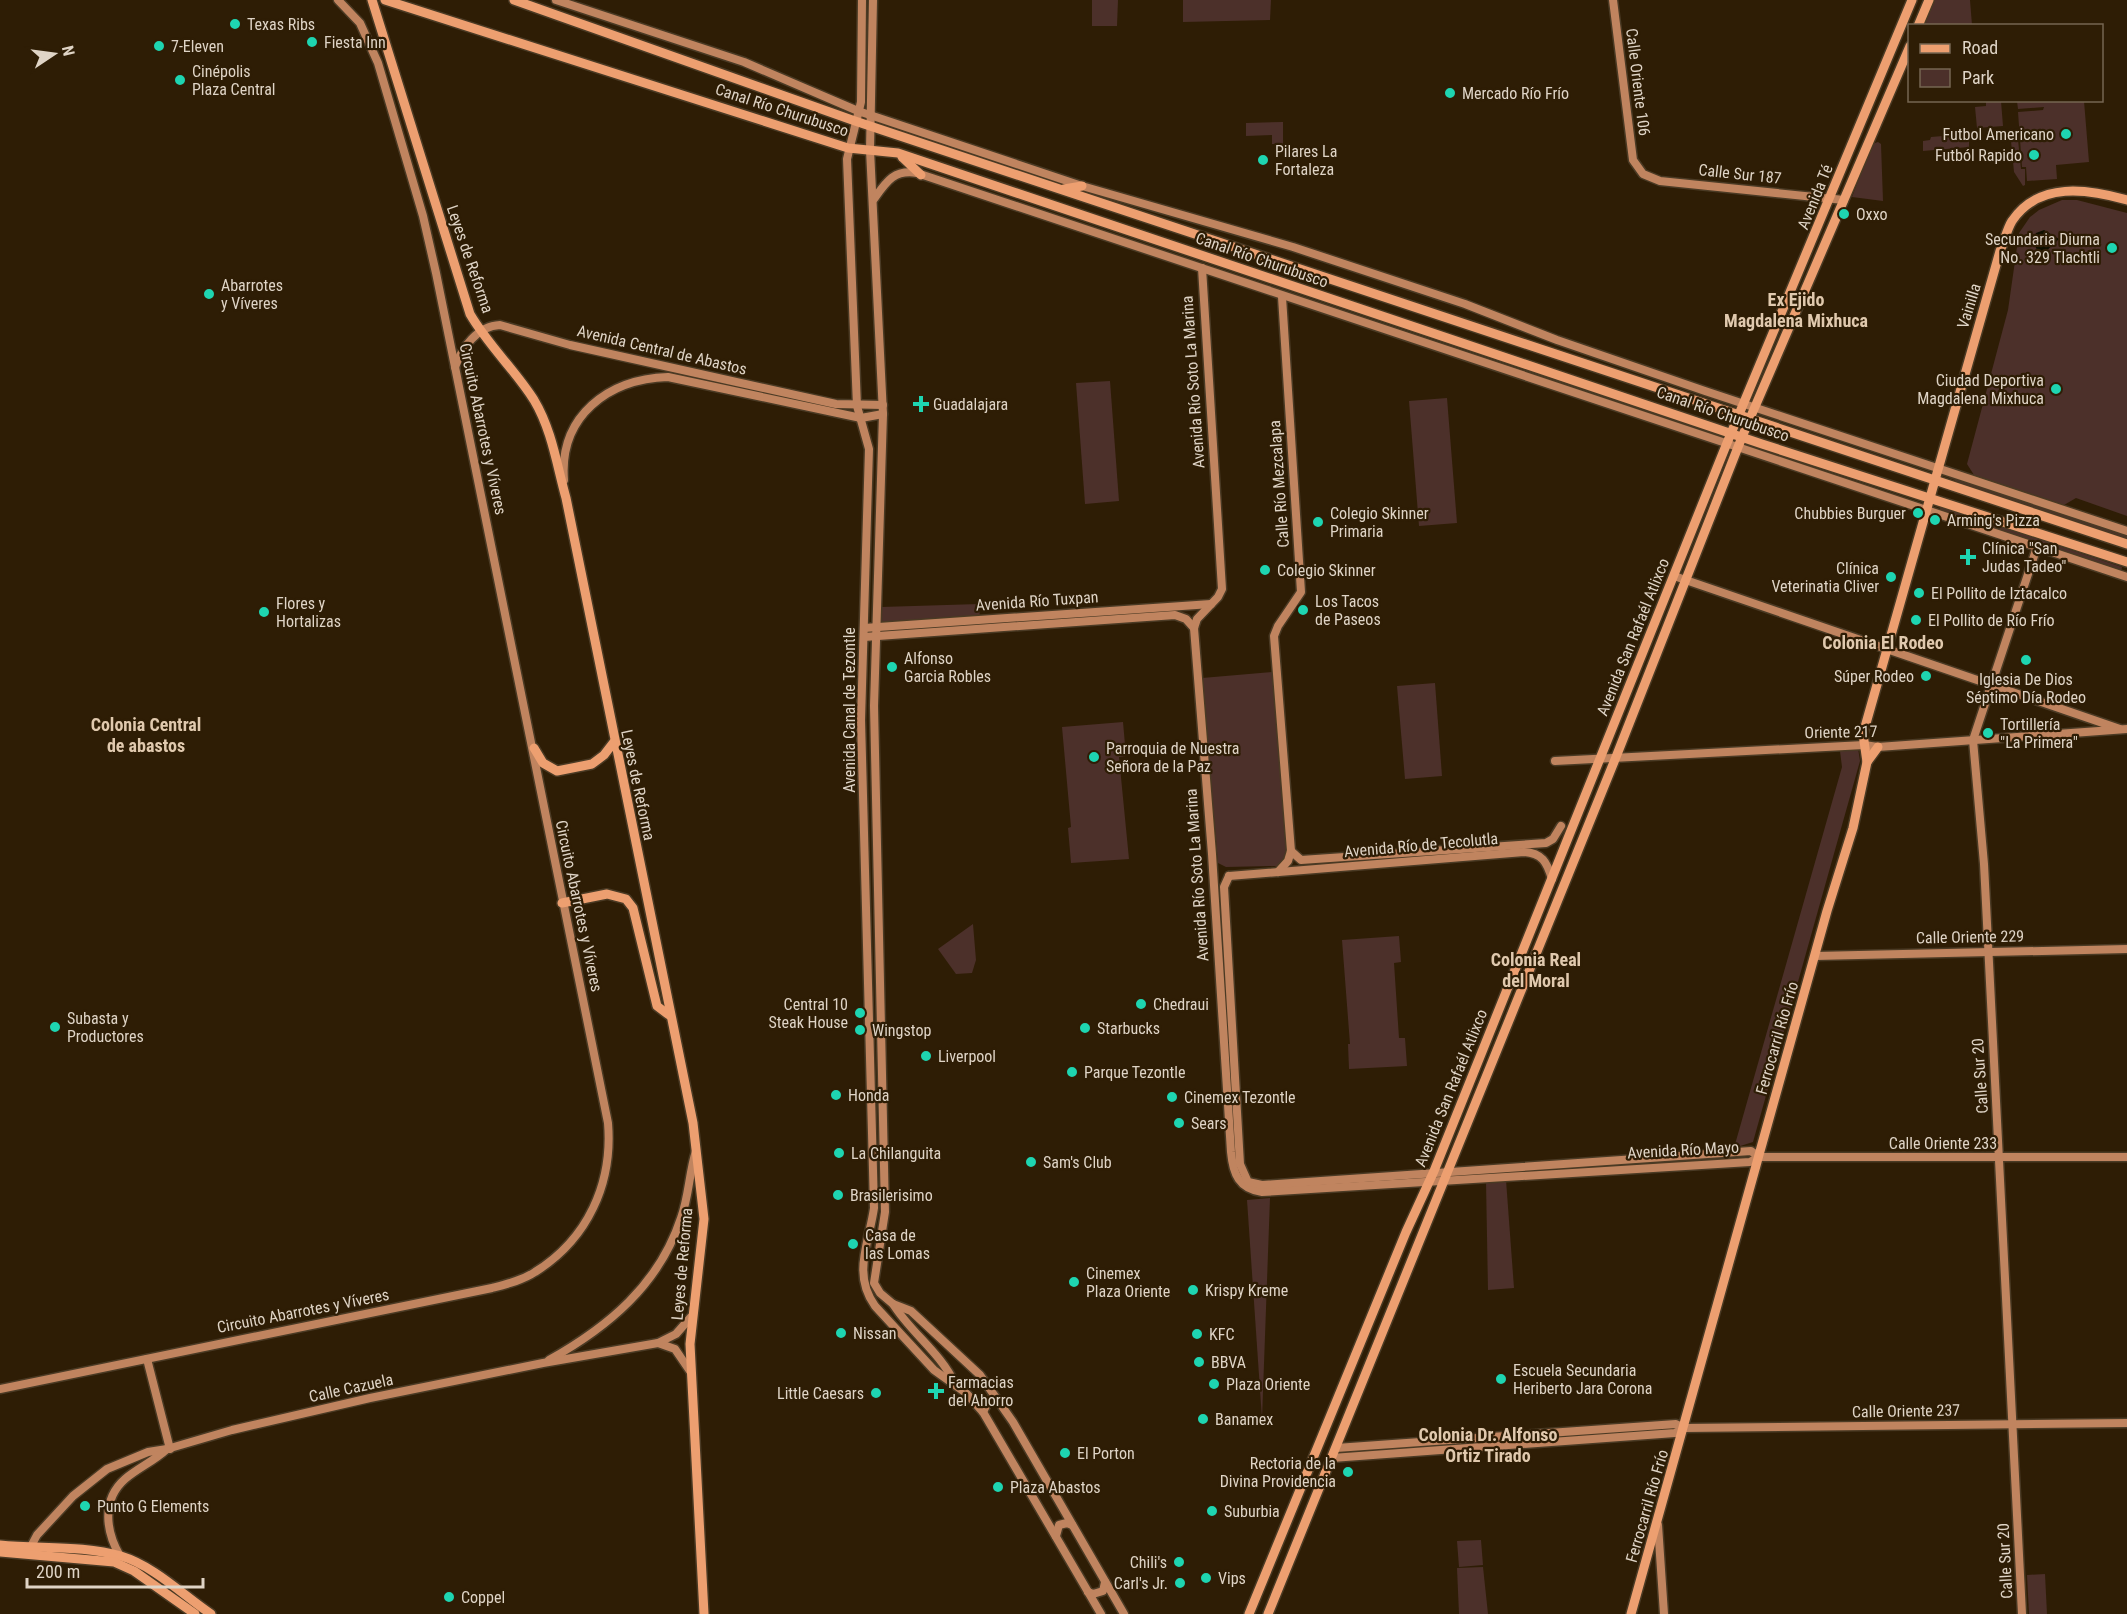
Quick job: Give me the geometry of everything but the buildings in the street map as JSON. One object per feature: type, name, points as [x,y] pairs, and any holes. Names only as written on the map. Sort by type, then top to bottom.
[{"type":"main road","name":"Leyes de Reforma","points":[[372,0],[470,314],[481,332],[516,375],[544,418],[566,498],[696,1151],[704,1219],[691,1317],[690,1371],[704,1614]]},
{"type":"main road","name":"Canal Río Churubusco","points":[[385,0],[848,148],[898,153],[1732,433],[1927,504],[2127,562]]},
{"type":"main road","name":"Canal Río Churubusco","points":[[514,0],[857,116],[871,126],[2127,544]]},
{"type":"main road","name":"Avenida Té","points":[[1744,404],[1912,0]]},
{"type":"main road","points":[[1919,24],[1929,0]]},
{"type":"main road","name":"Avenida Té","points":[[1755,408],[1908,51]]},
{"type":"main road","points":[[898,153],[921,175]]},
{"type":"main road","points":[[1062,190],[1082,186]]},
{"type":"main road","name":"Vainilla","points":[[1939,469],[2000,251],[2012,221],[2033,201],[2055,192],[2081,190],[2127,200]]},
{"type":"main road","name":"Avenida San Rafaél Atlixco","points":[[1249,1614],[1406,1232],[1434,1171],[1744,404]]},
{"type":"main road","name":"Avenida San Rafaél Atlixco","points":[[1268,1614],[1755,408]]},
{"type":"main road","name":"Ferrocarril Río Frío","points":[[1631,1614],[1853,828],[1867,762],[1863,734],[1927,504],[1939,469]]},
{"type":"main road","points":[[534,748],[543,763],[558,771],[592,764],[604,755],[614,742]]},
{"type":"main road","points":[[1867,762],[1878,747]]},
{"type":"main road","points":[[562,903],[607,894],[618,894],[626,899],[633,908],[657,1006],[669,1015]]},
{"type":"main road","points":[[0,1545],[114,1562],[134,1570],[211,1614]]},
{"type":"main road","points":[[0,1552],[89,1551],[120,1556],[139,1564],[195,1614]]},
{"type":"street","name":"Circuito Abarrotes y Víveres","points":[[0,1389],[492,1288],[535,1272],[563,1251],[592,1214],[605,1178],[610,1145],[601,1090],[562,903],[534,748],[423,216],[378,63],[360,23],[338,0]]},
{"type":"street","name":"Canal Río Churubusco","points":[[556,0],[744,62],[857,116],[871,115],[1082,186],[1293,247],[1465,304],[1557,340],[1755,408],[2127,531]]},
{"type":"street","name":"Avenida Canal de Tezontle","points":[[862,0],[857,116],[848,148],[857,406],[869,449],[861,732],[874,1208],[862,1277],[867,1295],[875,1306],[934,1370],[956,1384],[982,1412],[1016,1465],[1101,1614]]},
{"type":"street","name":"Avenida Canal de Tezontle","points":[[873,0],[870,150],[883,410],[874,706],[885,1212],[873,1276],[876,1288],[893,1304],[904,1322],[948,1368],[956,1384]]},
{"type":"street","name":"Calle Oriente 106","points":[[1613,0],[1636,167]]},
{"type":"street","name":"Calle Sur 187","points":[[1636,167],[1648,177],[1660,181],[1844,200]]},
{"type":"street","points":[[874,199],[893,176],[908,172],[921,175]]},
{"type":"street","name":"Canal Río Churubusco","points":[[921,175],[1738,447],[1927,504],[2037,547],[2127,577]]},
{"type":"street","name":"Avenida Río Soto La Marina","points":[[1202,268],[1222,589],[1197,619],[1194,628],[1236,1165]]},
{"type":"street","name":"Calle Río Mezcalapa","points":[[1282,297],[1301,592],[1278,626],[1274,636],[1291,851]]},
{"type":"street","name":"Avenida Central de Abastos","points":[[481,332],[500,325],[570,345],[710,377],[836,404],[883,410]]},
{"type":"street","points":[[455,368],[464,348],[481,332]]},
{"type":"street","name":"Avenida Central de Abastos","points":[[566,498],[563,467],[566,447],[575,426],[593,403],[610,390],[626,384],[668,377],[861,418],[883,410]]},
{"type":"street","name":"Calle Sur 20","points":[[2022,1614],[1984,864],[1973,740],[2037,547]]},
{"type":"street","points":[[1674,576],[2125,730]]},
{"type":"street","name":"Avenida Río Tuxpan","points":[[864,637],[877,632],[1032,621],[1211,604]]},
{"type":"street","name":"Avenida Río Tuxpan","points":[[1032,621],[1175,615],[1186,619],[1194,628]]},
{"type":"street","points":[[864,637],[876,648]]},
{"type":"street","name":"Oriente 217","points":[[1556,761],[1864,745],[1878,747],[2125,730]]},
{"type":"street","name":"Avenida Río de Tecolutla","points":[[1291,851],[1301,860],[1546,843],[1553,839],[1561,826]]},
{"type":"street","points":[[1278,872],[1288,861],[1291,851]]},
{"type":"street","name":"Avenida Río de Tecolutla","points":[[1229,876],[1524,852],[1534,853],[1545,860],[1552,879]]},
{"type":"street","points":[[1213,865],[1229,876]]},
{"type":"street","name":"Avenida Río Soto La Marina","points":[[1229,876],[1224,886],[1236,1165]]},
{"type":"street","name":"Calle Oriente 229","points":[[1815,956],[2127,949]]},
{"type":"street","name":"Calle Cazuela","points":[[543,1363],[596,1332],[616,1316],[648,1282],[682,1218],[688,1174],[696,1151]]},
{"type":"street","name":"Avenida Río Mayo","points":[[1751,1151],[1759,1157],[1750,1161],[1262,1192],[1253,1191],[1241,1184],[1236,1165],[1248,1182],[1262,1185],[1448,1170],[1751,1151]]},
{"type":"street","name":"Calle Oriente 233","points":[[1759,1157],[2127,1157]]},
{"type":"street","name":"Avenida Canal de Tezontle","points":[[893,1304],[911,1311],[944,1339],[980,1375],[999,1400],[1124,1614]]},
{"type":"street","name":"Calle Cazuela","points":[[29,1551],[55,1513],[92,1480],[117,1463],[155,1450],[169,1449],[255,1424],[543,1363],[658,1343],[676,1334],[691,1317]]},
{"type":"street","points":[[658,1343],[675,1349],[690,1371]]},
{"type":"street","points":[[147,1359],[169,1449]]},
{"type":"street","points":[[982,1412],[989,1400],[999,1400]]},
{"type":"street","name":"Calle Oriente 237","points":[[1334,1453],[1676,1424],[1684,1428],[2127,1423]]},
{"type":"street","name":"Calle Cazuela","points":[[120,1556],[108,1529],[108,1517],[116,1490],[124,1480],[169,1449]]},
{"type":"street","points":[[1016,1465],[1026,1464],[1032,1455]]},
{"type":"street","points":[[1056,1536],[1059,1525],[1067,1523],[1072,1525]]},
{"type":"street","points":[[1658,1525],[1664,1614]]},
{"type":"street","points":[[1088,1592],[1093,1594],[1103,1591],[1105,1582]]},
{"type":"green space","points":[[1092,0],[1118,0],[1117,26],[1092,26]]},
{"type":"green space","points":[[1183,0],[1271,0],[1270,20],[1183,22]]},
{"type":"green space","points":[[1931,0],[1970,0],[1972,24],[1922,24]]},
{"type":"green space","points":[[1986,102],[2001,102],[2003,126],[1977,128],[1975,107],[1986,106]]},
{"type":"green space","points":[[2017,102],[2084,102],[2089,162],[2056,165],[2057,179],[2027,181],[2026,167],[2022,167],[2018,112],[2043,110],[2044,107],[2018,109]]},
{"type":"green space","points":[[1283,122],[1283,144],[1272,144],[1272,135],[1246,136],[1246,123]]},
{"type":"green space","points":[[2017,130],[2021,169],[2025,169],[2025,185],[2023,186],[2014,172],[2010,131]]},
{"type":"green space","points":[[1955,135],[1956,139],[1969,138],[1969,147],[1923,151],[1923,141],[1930,140],[1931,137]]},
{"type":"green space","points":[[1878,142],[1881,144],[1883,201],[1852,197],[1872,144]]},
{"type":"green space","name":"Ciudad Deportiva Magdalena Mixhuca","points":[[2062,200],[2077,200],[2127,213],[2127,516],[2076,498],[2064,505],[1974,475],[1967,464],[2008,310],[2019,233],[2030,217],[2039,210]]},
{"type":"green space","points":[[1110,381],[1119,501],[1085,504],[1076,383]]},
{"type":"green space","points":[[1447,398],[1457,523],[1419,526],[1409,401]]},
{"type":"green space","points":[[1950,475],[2127,534],[2127,540],[1955,483],[1955,480],[1949,478]]},
{"type":"green space","points":[[1941,506],[2122,567],[2121,572],[1939,511]]},
{"type":"green space","points":[[979,604],[980,619],[880,626],[881,607]]},
{"type":"green space","points":[[1273,672],[1287,858],[1278,866],[1226,867],[1218,863],[1202,678]]},
{"type":"green space","points":[[1435,683],[1442,776],[1405,779],[1397,686]]},
{"type":"green space","points":[[1123,722],[1126,756],[1119,757],[1129,859],[1071,863],[1068,828],[1071,827],[1062,727]]},
{"type":"green space","points":[[1858,748],[1860,761],[1753,1142],[1734,1148],[1842,767],[1840,751]]},
{"type":"green space","points":[[973,924],[976,960],[972,973],[956,974],[938,949]]},
{"type":"green space","points":[[1399,936],[1401,962],[1394,963],[1399,1038],[1405,1038],[1407,1066],[1349,1069],[1348,1044],[1350,1044],[1342,940]]},
{"type":"green space","points":[[1506,1180],[1514,1288],[1488,1290],[1486,1181]]},
{"type":"green space","points":[[1270,1198],[1262,1419],[1247,1200]]},
{"type":"green space","points":[[1481,1540],[1483,1565],[1459,1567],[1457,1541]]},
{"type":"green space","points":[[1483,1567],[1488,1614],[1459,1614],[1457,1568]]},
{"type":"green space","points":[[2045,1574],[2047,1614],[2029,1614],[2027,1575]]},
{"type":"shaded area","points":[[2044,230],[2059,239],[2041,256],[2034,239],[2036,233]]},
{"type":"place","name":"Texas Ribs","points":[[235,24]]},
{"type":"place","name":"Fiesta Inn","points":[[312,42]]},
{"type":"place","name":"7-Eleven","points":[[159,46]]},
{"type":"place","name":"Cinépolis Plaza Central","points":[[180,80]]},
{"type":"place","name":"Mercado Río Frío","points":[[1450,93]]},
{"type":"place","name":"Futbol Americano","points":[[2066,134]]},
{"type":"place","name":"Futból Rapido","points":[[2034,155]]},
{"type":"place","name":"Pilares La Fortaleza","points":[[1263,160]]},
{"type":"place","name":"Oxxo","points":[[1844,214]]},
{"type":"place","name":"Secundaria Diurna No. 329 Tlachtli","points":[[2112,248]]},
{"type":"place","name":"Abarrotes y Víveres","points":[[209,294]]},
{"type":"place","name":"Ciudad Deportiva Magdalena Mixhuca","points":[[2056,389]]},
{"type":"place","name":"Guadalajara","points":[[921,404]]},
{"type":"place","name":"Chubbies Burguer","points":[[1918,513]]},
{"type":"place","name":"Arming's Pizza","points":[[1935,520]]},
{"type":"place","name":"Colegio Skinner Primaria","points":[[1318,522]]},
{"type":"place","name":"Clínica \"San Judas Tadeo\"","points":[[1968,557]]},
{"type":"place","name":"Colegio Skinner","points":[[1265,570]]},
{"type":"place","name":"Clínica Veterinatia Cliver","points":[[1891,577]]},
{"type":"place","name":"El Pollito de Iztacalco","points":[[1919,593]]},
{"type":"place","name":"Los Tacos de Paseos","points":[[1303,610]]},
{"type":"place","name":"Flores y Hortalizas","points":[[264,612]]},
{"type":"place","name":"El Pollito de Río Frío","points":[[1916,620]]},
{"type":"place","name":"Iglesia De Dios Séptimo Día Rodeo","points":[[2026,660]]},
{"type":"place","name":"Alfonso Garcia Robles","points":[[892,667]]},
{"type":"place","name":"Súper Rodeo","points":[[1926,676]]},
{"type":"place","name":"Tortillería \"La Primera\"","points":[[1988,733]]},
{"type":"place","name":"Parroquia de Nuestra Señora de la Paz","points":[[1094,757]]},
{"type":"place","name":"Chedraui","points":[[1141,1004]]},
{"type":"place","name":"Central 10 Steak House","points":[[860,1013]]},
{"type":"place","name":"Subasta y Productores","points":[[55,1027]]},
{"type":"place","name":"Starbucks","points":[[1085,1028]]},
{"type":"place","name":"Wingstop","points":[[860,1030]]},
{"type":"place","name":"Liverpool","points":[[926,1056]]},
{"type":"place","name":"Parque Tezontle","points":[[1072,1072]]},
{"type":"place","name":"Honda","points":[[836,1095]]},
{"type":"place","name":"Cinemex Tezontle","points":[[1172,1097]]},
{"type":"place","name":"Sears","points":[[1179,1123]]},
{"type":"place","name":"La Chilanguita","points":[[839,1153]]},
{"type":"place","name":"Sam's Club","points":[[1031,1162]]},
{"type":"place","name":"Brasilerisimo","points":[[838,1195]]},
{"type":"place","name":"Casa de las Lomas","points":[[853,1244]]},
{"type":"place","name":"Cinemex Plaza Oriente","points":[[1074,1282]]},
{"type":"place","name":"Krispy Kreme","points":[[1193,1290]]},
{"type":"place","name":"Nissan","points":[[841,1333]]},
{"type":"place","name":"KFC","points":[[1197,1334]]},
{"type":"place","name":"BBVA","points":[[1199,1362]]},
{"type":"place","name":"Escuela Secundaria Heriberto Jara Corona","points":[[1501,1379]]},
{"type":"place","name":"Plaza Oriente","points":[[1214,1384]]},
{"type":"place","name":"Farmacias del Ahorro","points":[[936,1391]]},
{"type":"place","name":"Little Caesars","points":[[876,1393]]},
{"type":"place","name":"Banamex","points":[[1203,1419]]},
{"type":"place","name":"El Porton","points":[[1065,1453]]},
{"type":"place","name":"Rectoria de la Divina Providencia","points":[[1348,1472]]},
{"type":"place","name":"Plaza Abastos","points":[[998,1487]]},
{"type":"place","name":"Punto G Elements","points":[[85,1506]]},
{"type":"place","name":"Suburbia","points":[[1212,1511]]},
{"type":"place","name":"Chili's","points":[[1179,1562]]},
{"type":"place","name":"Vips","points":[[1206,1578]]},
{"type":"place","name":"Carl's Jr.","points":[[1180,1583]]},
{"type":"place","name":"Coppel","points":[[449,1597]]},
{"type":"district","name":"Ex Ejido Magdalena Mixhuca","points":[[1796,309]]},
{"type":"district","name":"Colonia El Rodeo","points":[[1883,642]]},
{"type":"district","name":"Colonia Central de abastos","points":[[146,734]]},
{"type":"district","name":"Colonia Real del Moral","points":[[1536,969]]},
{"type":"district","name":"Colonia Dr. Alfonso Ortiz Tirado","points":[[1488,1444]]}]
